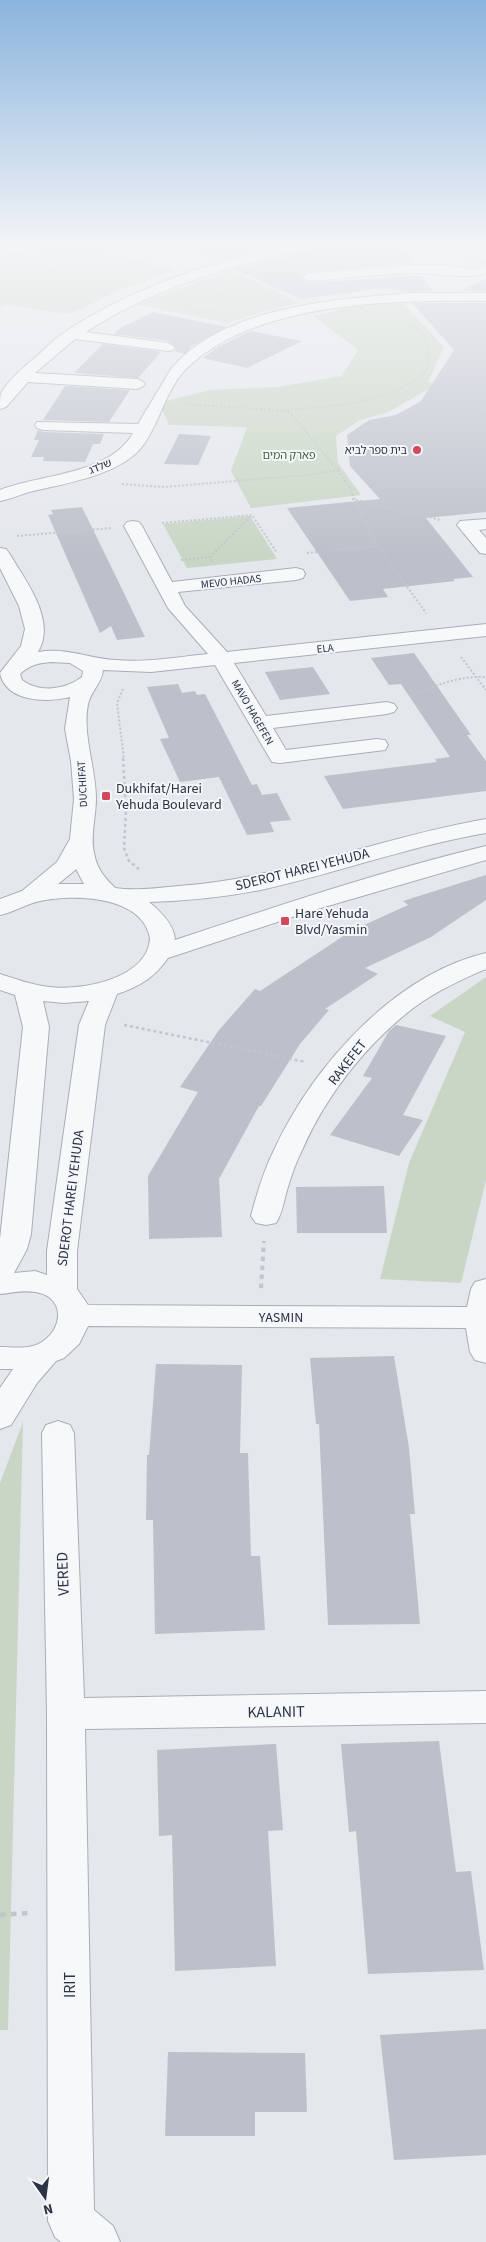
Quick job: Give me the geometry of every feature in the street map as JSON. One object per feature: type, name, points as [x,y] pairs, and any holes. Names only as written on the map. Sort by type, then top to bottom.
[{"type":"street","points":[[0,404],[22,377],[55,347]]},
{"type":"street","points":[[116,460],[134,446],[183,365],[205,347]]},
{"type":"street","points":[[22,377],[137,384]]},
{"type":"street","points":[[43,425],[144,429]]},
{"type":"street","name":"שלדג","points":[[0,478],[76,472],[116,460]]},
{"type":"street","name":"שלדג","points":[[0,496],[94,469],[116,460]]},
{"type":"street","points":[[0,483],[3,489],[0,496]]},
{"type":"street","points":[[466,525],[486,524]]},
{"type":"street","points":[[466,525],[486,549]]},
{"type":"street","points":[[133,526],[182,616],[222,659]]},
{"type":"street","points":[[0,553],[20,588],[34,625],[47,641],[82,672]]},
{"type":"street","name":"MEVO HADAS","points":[[166,588],[293,574]]},
{"type":"street","points":[[34,625],[32,644],[18,665],[10,673],[10,679],[14,685],[53,707],[75,729]]},
{"type":"street","name":"ELA","points":[[82,672],[222,659],[486,630]]},
{"type":"street","points":[[18,665],[38,658],[82,672]]},
{"type":"street","name":"MAVO HAGEFEN","points":[[222,659],[280,757],[377,746]]},
{"type":"street","points":[[27,691],[59,693],[72,691],[82,672]]},
{"type":"street","points":[[75,729],[82,672]]},
{"type":"street","points":[[260,723],[387,708]]},
{"type":"street","name":"DUCHIFAT","points":[[75,729],[82,761],[85,799],[81,839]]},
{"type":"street","name":"SDEROT HAREI YEHUDA","points":[[112,895],[206,891],[264,882],[428,838],[486,826]]},
{"type":"street","points":[[81,839],[84,861],[89,875],[112,895]]},
{"type":"street","points":[[30,896],[66,866],[81,839]]},
{"type":"street","points":[[159,953],[306,905],[453,861],[486,854]]},
{"type":"street","points":[[0,908],[30,896],[73,891],[112,895],[140,906],[156,920],[163,936],[159,953],[148,967],[136,976],[107,988],[81,994],[53,995],[26,991],[0,982]]},
{"type":"street","name":"RAKEFET","points":[[266,1216],[280,1168],[302,1120],[367,1036],[408,1000],[461,970],[486,960]]},
{"type":"street","name":"SDEROT HAREI YEHUDA","points":[[46,1353],[59,1346],[69,1337],[74,1326],[62,1251],[94,1020],[107,988]]},
{"type":"street","points":[[0,1271],[12,1249],[16,1234],[36,1027],[33,1010],[26,991]]},
{"type":"street","points":[[0,1284],[16,1281],[33,1281],[49,1284],[69,1303]]},
{"type":"street","points":[[486,1289],[483,1318],[486,1352]]},
{"type":"street","name":"YASMIN","points":[[69,1303],[258,1317],[483,1318]]},
{"type":"street","points":[[0,1358],[27,1359],[46,1353]]},
{"type":"street","points":[[0,1417],[19,1382],[27,1371],[46,1353]]},
{"type":"street","name":"VERED","points":[[58,1433],[66,1714]]},
{"type":"street","name":"KALANIT","points":[[66,1714],[486,1707]]},
{"type":"street","name":"IRIT","points":[[66,1714],[71,2221],[98,2242]]},
{"type":"path","points":[[159,403],[286,410],[324,407],[392,393],[414,381],[428,368],[429,347]]},
{"type":"path","points":[[286,410],[338,470],[376,546],[486,690]]},
{"type":"path","points":[[114,484],[164,486],[308,475],[338,470]]},
{"type":"path","points":[[352,499],[466,525]]},
{"type":"path","points":[[17,536],[252,515]]},
{"type":"path","points":[[252,515],[293,574]]},
{"type":"path","points":[[224,581],[210,557],[252,515]]},
{"type":"path","points":[[387,708],[437,684],[476,676],[486,677]]},
{"type":"path","points":[[94,1020],[341,1069]]},
{"type":"path","points":[[258,1317],[266,1216]]},
{"type":"green space","name":"פארק המים","points":[[354,347],[444,347],[428,382],[438,384],[388,412],[358,421],[336,436],[338,463],[361,495],[251,508],[231,471],[247,427],[169,425],[159,403],[210,390],[277,387],[342,376],[358,350]]},
{"type":"green space","points":[[250,516],[277,559],[187,568],[163,524]]},
{"type":"green space","points":[[486,977],[486,1180],[461,1283],[380,1279],[409,1163],[465,1032],[430,1016]]},
{"type":"green space","points":[[23,1422],[8,2030],[0,2030],[0,1483]]},
{"type":"building","points":[[100,347],[122,347],[161,352],[138,378],[74,373]]},
{"type":"building","points":[[177,347],[191,347],[185,354],[174,351]]},
{"type":"building","points":[[218,347],[291,347],[247,368],[203,358]]},
{"type":"building","points":[[451,347],[486,347],[486,512],[426,518],[473,577],[453,579],[455,581],[383,589],[388,597],[350,601],[287,508],[380,499],[350,466],[347,435],[369,420],[396,415],[421,401],[454,350]]},
{"type":"building","points":[[65,386],[130,390],[109,422],[43,420]]},
{"type":"building","points":[[38,430],[43,432],[104,434],[100,444],[93,444],[85,462],[43,461],[44,457],[31,457],[39,440],[34,440]]},
{"type":"building","points":[[179,434],[211,436],[198,465],[164,464]]},
{"type":"building","points":[[82,507],[145,637],[117,640],[111,626],[100,633],[48,515],[53,514],[51,510]]},
{"type":"building","points":[[414,653],[471,735],[467,735],[486,761],[486,791],[343,809],[324,776],[437,762],[435,759],[450,757],[401,684],[389,685],[371,658]]},
{"type":"building","points":[[313,667],[330,694],[280,700],[265,672]]},
{"type":"building","points":[[178,684],[182,693],[195,691],[197,695],[205,694],[252,785],[257,784],[262,795],[277,793],[291,820],[270,822],[274,832],[247,835],[219,777],[180,782],[160,739],[169,738],[147,687]]},
{"type":"building","points":[[486,875],[486,900],[431,937],[365,968],[378,974],[325,1009],[329,1010],[300,1044],[261,1106],[259,1106],[219,1179],[222,1237],[149,1239],[148,1176],[198,1092],[180,1087],[219,1030],[255,989],[260,991],[351,931],[408,905],[403,901]]},
{"type":"building","points":[[396,1025],[446,1036],[403,1115],[423,1120],[399,1156],[330,1135],[372,1078],[363,1076],[389,1031]]},
{"type":"building","points":[[384,1186],[387,1233],[297,1233],[296,1187]]},
{"type":"building","points":[[394,1356],[409,1448],[415,1514],[410,1514],[420,1624],[328,1625],[319,1424],[316,1424],[310,1358]]},
{"type":"building","points":[[156,1364],[242,1365],[240,1453],[248,1453],[251,1556],[260,1556],[265,1630],[155,1634],[153,1520],[146,1520],[147,1455],[149,1455]]},
{"type":"building","points":[[439,1741],[456,1872],[471,1871],[484,1970],[368,1974],[356,1831],[349,1832],[341,1744]]},
{"type":"building","points":[[276,1744],[283,1830],[268,1831],[276,1966],[175,1971],[172,1835],[159,1836],[157,1750]]},
{"type":"building","points":[[486,2029],[486,2155],[394,2160],[380,2035]]},
{"type":"building","points":[[168,2052],[305,2053],[307,2112],[255,2112],[255,2136],[165,2136]]},
{"type":"place","name":"בית ספר לביא","points":[[417,450]]},
{"type":"place","name":"Dukhifat/Harei Yehuda Boulevard","points":[[106,796]]},
{"type":"place","name":"Hare Yehuda Blvd/Yasmin","points":[[285,921]]}]
